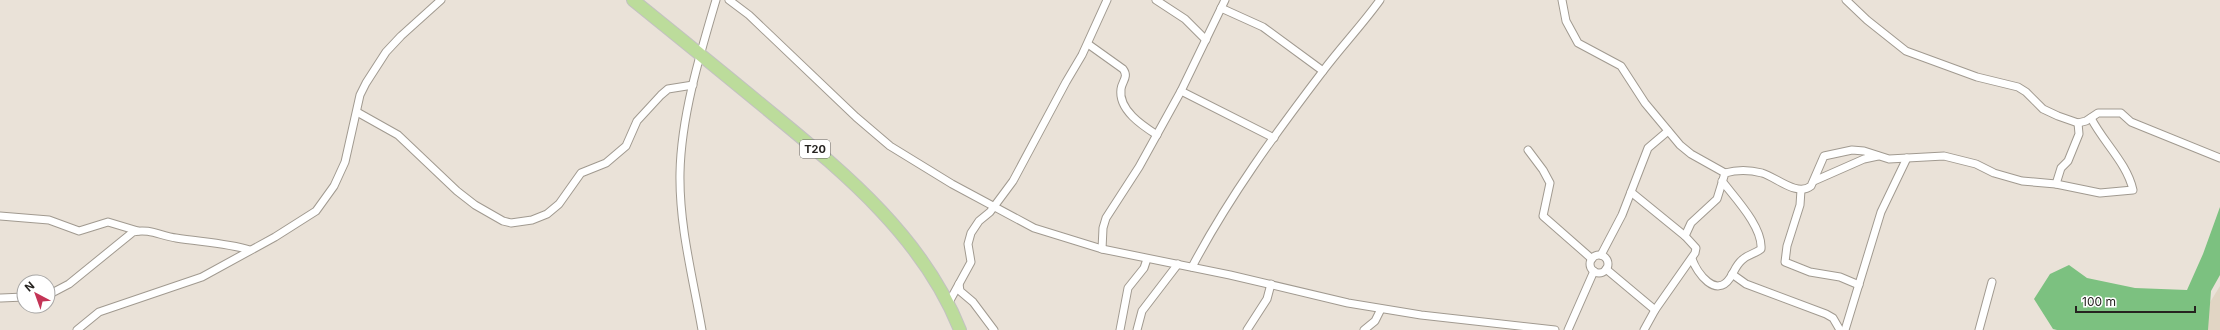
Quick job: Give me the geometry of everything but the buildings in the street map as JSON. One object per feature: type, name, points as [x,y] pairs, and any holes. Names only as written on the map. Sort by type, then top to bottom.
[{"type":"main road","name":"T20","points":[[633,0],[815,149],[885,214],[921,259],[948,304],[960,330]]},
{"type":"street","points":[[77,330],[99,312],[202,277],[309,217],[322,205],[345,162],[356,112],[366,83],[386,52],[416,21],[441,0]]},
{"type":"street","points":[[702,330],[684,233],[680,196],[683,145],[693,85],[700,54],[716,0]]},
{"type":"street","points":[[729,0],[763,28],[882,140],[920,165],[994,208],[1034,228],[1102,249],[1192,267],[1381,309],[1555,330]]},
{"type":"street","points":[[948,304],[971,262],[968,244],[971,233],[979,221],[994,208],[1013,182],[1088,44],[1107,0]]},
{"type":"street","points":[[1156,0],[1185,19],[1206,40]]},
{"type":"street","points":[[1102,249],[1103,228],[1106,218],[1139,168],[1181,91],[1225,0]]},
{"type":"street","points":[[1192,267],[1231,198],[1323,71],[1380,0]]},
{"type":"street","points":[[1562,0],[1566,21],[1574,38],[1583,46],[1622,66],[1636,92],[1668,131],[1691,154],[1725,173],[1751,171],[1762,173],[1790,187],[1801,190],[1809,188],[1814,181],[1824,156],[1852,150],[1864,151],[1889,159],[1944,156],[1976,164],[2005,177],[2040,184],[2056,184],[2100,193],[2133,190],[2130,177],[2098,132],[2091,118]]},
{"type":"street","points":[[1846,0],[1867,20],[1906,51],[1977,77],[2018,88],[2026,92],[2043,109],[2078,123],[2091,118],[2098,113],[2122,113],[2131,122],[2220,158]]},
{"type":"street","points":[[1221,8],[1263,27],[1323,71]]},
{"type":"street","points":[[1088,44],[1123,68],[1126,75],[1121,94],[1125,105],[1133,117],[1157,135]]},
{"type":"street","points":[[356,112],[398,135],[457,191],[503,221],[511,223],[532,220],[547,214],[559,204],[581,173],[606,163],[626,146],[637,121],[661,95],[668,89],[693,85]]},
{"type":"street","points":[[1181,91],[1274,138]]},
{"type":"street","points":[[2056,184],[2061,168],[2068,162],[2079,134],[2078,123]]},
{"type":"street","points":[[1602,255],[1631,192],[1648,148],[1668,131]]},
{"type":"street","points":[[1528,150],[1543,170],[1550,183],[1543,216],[1592,259]]},
{"type":"street","points":[[1814,181],[1864,159],[1878,156]]},
{"type":"street","points":[[1845,330],[1881,212],[1907,158]]},
{"type":"street","points":[[1685,236],[1691,223],[1717,199],[1725,173]]},
{"type":"street","points":[[1692,259],[1698,272],[1713,285],[1722,284],[1745,257],[1758,252],[1761,246],[1750,219],[1722,181]]},
{"type":"street","points":[[1801,190],[1800,205],[1787,246],[1785,262],[1810,272],[1840,277],[1859,285]]},
{"type":"street","points":[[1631,192],[1685,236],[1696,248],[1692,259],[1655,310],[1644,330]]},
{"type":"street","points":[[0,216],[49,220],[79,231],[108,222],[138,231],[151,232],[176,238],[221,243],[250,250]]},
{"type":"street","points":[[56,291],[69,284],[124,238],[138,231]]},
{"type":"street","points":[[1594,271],[1590,264],[1592,259],[1597,255],[1602,255]]},
{"type":"street","points":[[1602,255],[1607,261],[1606,269]]},
{"type":"street","points":[[1120,330],[1128,288],[1144,268],[1147,259]]},
{"type":"street","points":[[1137,330],[1137,322],[1142,311],[1178,264]]},
{"type":"street","points":[[1594,271],[1599,272],[1606,269]]},
{"type":"street","points":[[1606,269],[1655,310]]},
{"type":"street","points":[[1568,330],[1594,271]]},
{"type":"street","points":[[1732,274],[1746,284],[1826,314],[1833,318],[1840,330]]},
{"type":"street","points":[[1979,330],[1992,282]]},
{"type":"street","points":[[959,284],[960,290],[973,302],[994,330]]},
{"type":"street","points":[[1248,330],[1267,299],[1271,284]]},
{"type":"street","points":[[1,298],[16,297]]},
{"type":"street","points":[[1364,330],[1375,321],[1381,309]]},
{"type":"shaded area","points":[[2220,286],[2220,330],[2193,330]]},
{"type":"green space","points":[[2220,207],[2220,275],[2211,291],[2208,330],[2057,330],[2053,329],[2034,299],[2050,274],[2069,265],[2087,278],[2135,288],[2187,290],[2203,254]]}]
